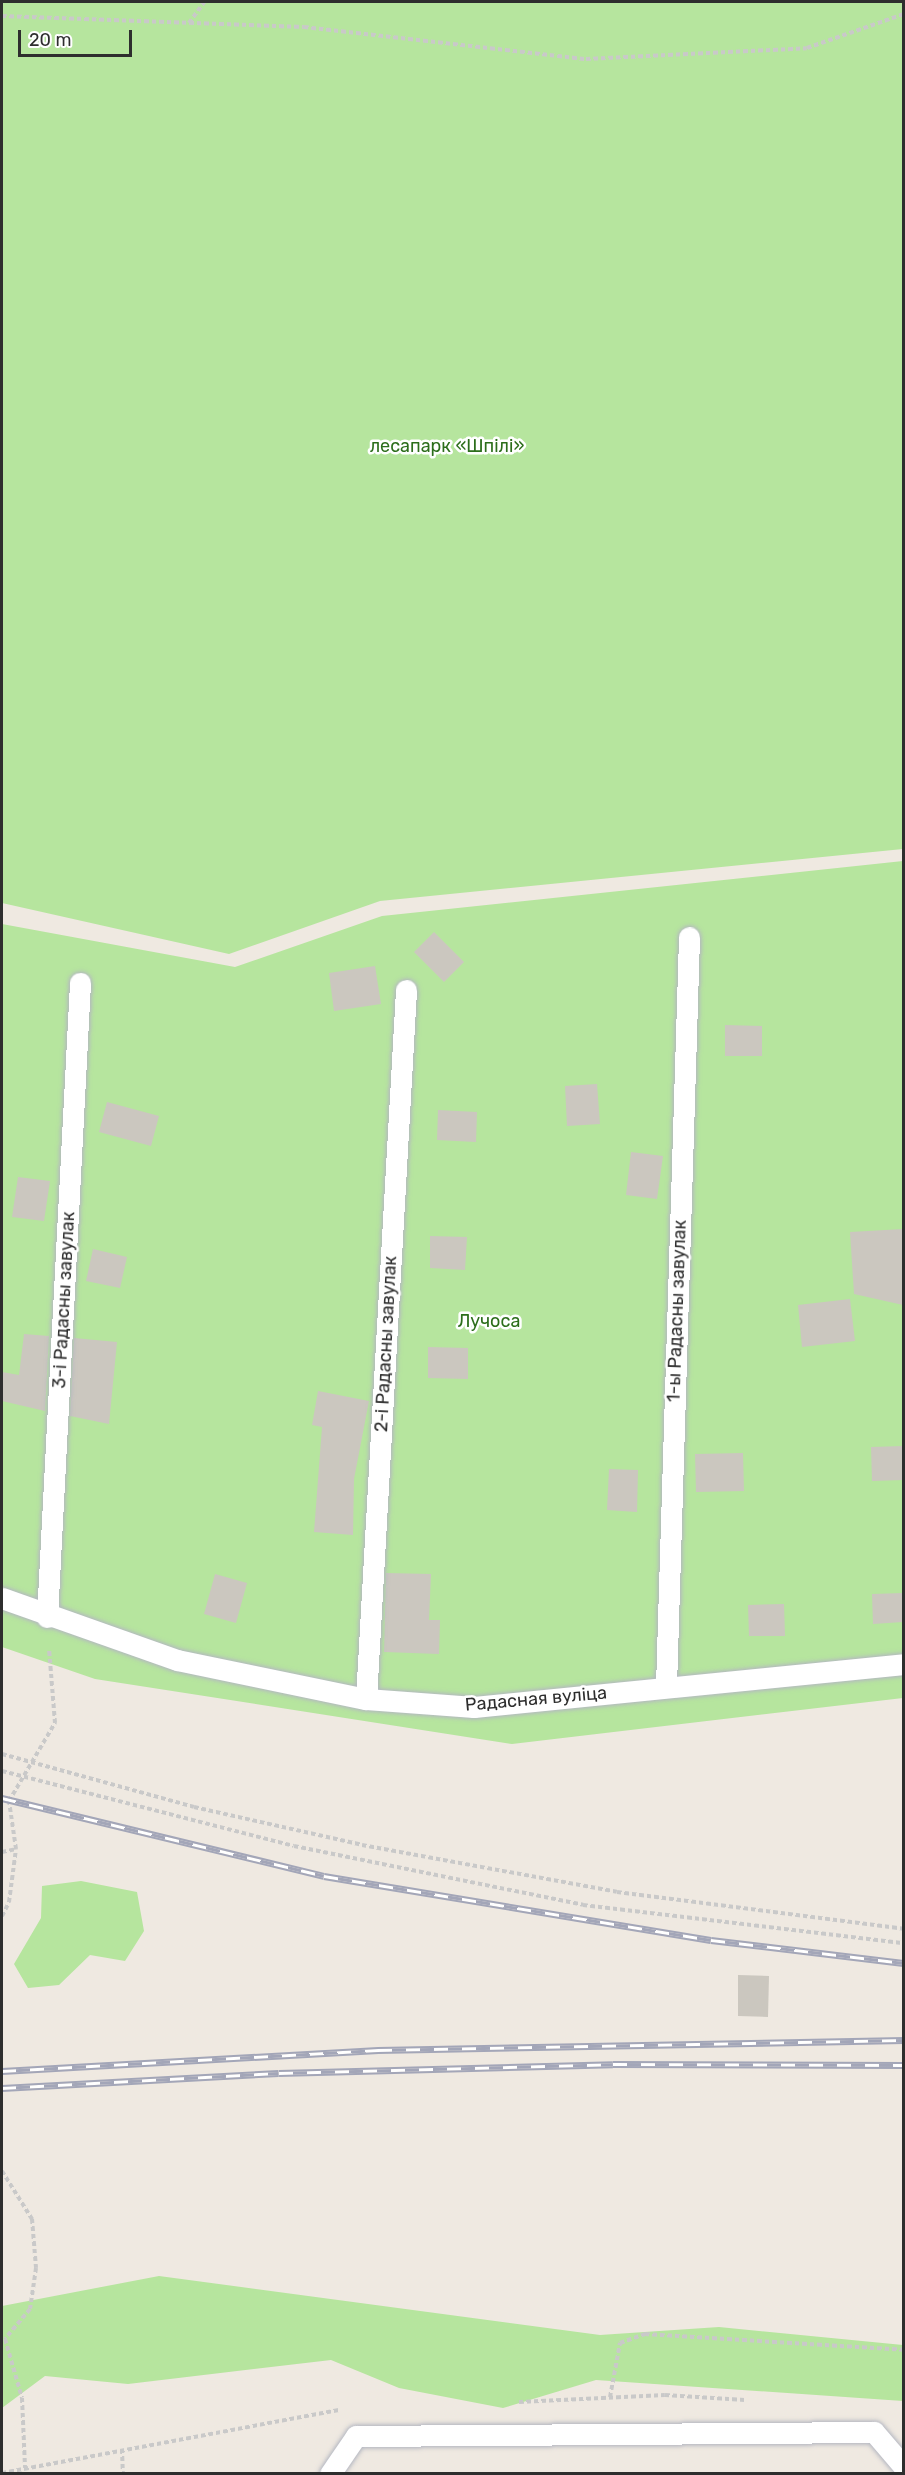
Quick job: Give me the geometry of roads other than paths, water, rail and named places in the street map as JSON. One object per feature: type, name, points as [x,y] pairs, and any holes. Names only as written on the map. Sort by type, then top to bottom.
[{"type":"lane","name":"1-ы Радасны завулак","points":[[666,1686],[689,937]]},
{"type":"lane","name":"3-і Радасны завулак","points":[[47,1617],[80,983]]},
{"type":"lane","name":"2-і Радасны завулак","points":[[366,1699],[406,990]]},
{"type":"lane","name":"Радасная вуліца","points":[[2,1598],[47,1617],[177,1660],[366,1699],[474,1707],[903,1664]]},
{"type":"lane","points":[[330,2474],[356,2436],[874,2432],[903,2467]]},
{"type":"railway","points":[[2,1798],[324,1876],[711,1940],[904,1963]]},
{"type":"railway","points":[[2,2071],[378,2050],[904,2040]]},
{"type":"railway","points":[[2,2088],[279,2073],[613,2064],[904,2065]]},
{"type":"park label","name":"лесапарк «Шпілі»","points":[[447,446]]},
{"type":"park label","name":"Лучоса","points":[[489,1321]]}]
